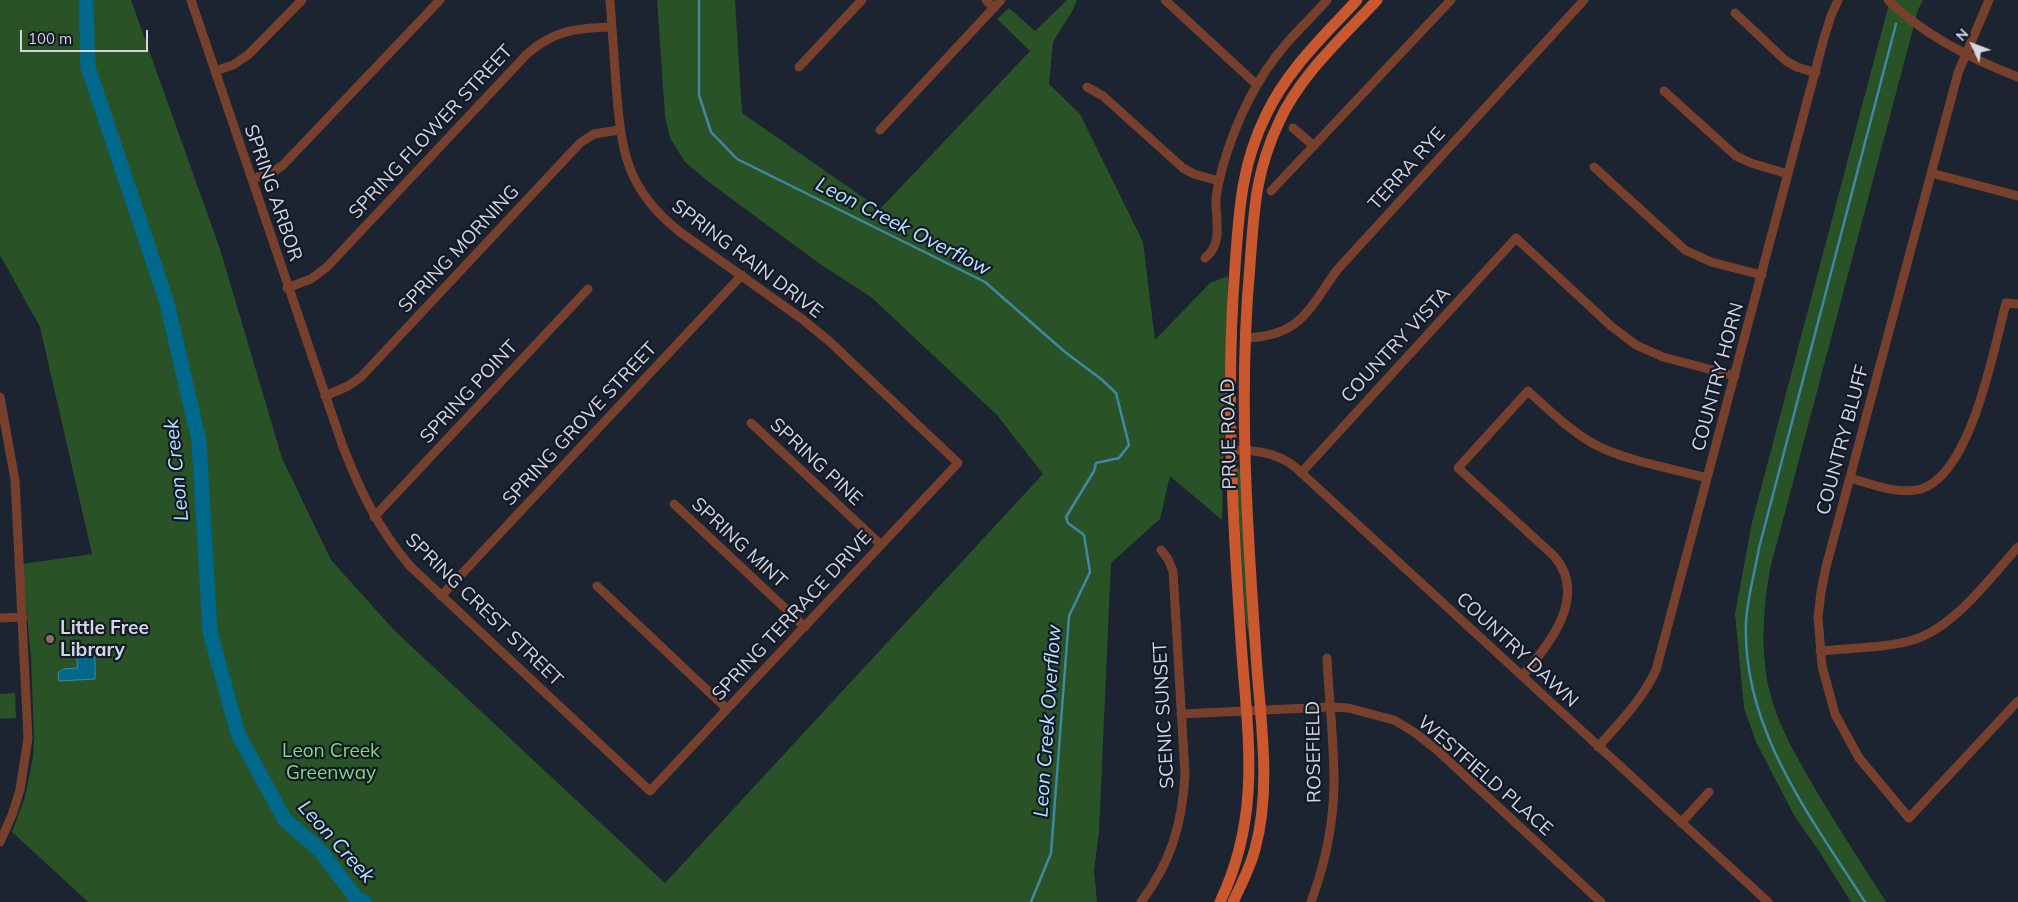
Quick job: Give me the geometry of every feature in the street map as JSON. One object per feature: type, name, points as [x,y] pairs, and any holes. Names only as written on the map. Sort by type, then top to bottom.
[{"type":"main road","name":"PRUE ROAD","points":[[1220,902],[1236,862],[1247,819],[1249,783],[1230,450],[1231,319],[1240,201],[1244,174],[1266,114],[1297,66],[1357,0]]},
{"type":"main road","name":"PRUE ROAD","points":[[1233,902],[1246,875],[1255,848],[1261,820],[1263,792],[1244,450],[1245,338],[1254,203],[1259,177],[1280,119],[1309,75],[1377,0]]},
{"type":"main road","points":[[1297,66],[1309,75]]},
{"type":"street","name":"SPRING ARBOR","points":[[191,0],[325,396]]},
{"type":"street","points":[[214,71],[233,65],[248,55],[302,0]]},
{"type":"street","points":[[252,179],[273,172],[283,165],[440,0]]},
{"type":"street","name":"SPRING RAIN DRIVE","points":[[610,0],[619,130],[626,160],[639,188],[648,200],[668,222],[802,319],[828,341],[958,463]]},
{"type":"street","points":[[799,67],[862,0]]},
{"type":"street","points":[[986,0],[994,8]]},
{"type":"street","points":[[880,130],[1002,0]]},
{"type":"street","points":[[1165,0],[1257,85]]},
{"type":"street","points":[[1204,258],[1211,253],[1217,240],[1216,198],[1235,129],[1257,85],[1285,45],[1327,0]]},
{"type":"street","points":[[1271,191],[1452,0]]},
{"type":"street","name":"TERRA RYE","points":[[1245,338],[1266,338],[1283,332],[1300,320],[1314,305],[1337,270],[1584,0]]},
{"type":"street","name":"COUNTRY HORN","points":[[1598,747],[1633,709],[1656,670],[1788,174],[1831,16],[1838,0]]},
{"type":"street","points":[[1888,0],[1920,27],[1966,54],[2018,77]]},
{"type":"street","name":"COUNTRY BLUFF","points":[[1989,0],[1958,73],[1850,478],[1821,592],[1818,617],[1820,651],[1827,690],[1846,736],[1858,758],[1909,818],[2018,701]]},
{"type":"street","points":[[1735,13],[1786,60],[1796,67],[1816,73]]},
{"type":"street","name":"SPRING FLOWER STREET","points":[[287,288],[311,279],[327,267],[539,43],[561,32],[582,28],[612,27]]},
{"type":"street","points":[[1087,87],[1103,96],[1182,168],[1219,182]]},
{"type":"street","points":[[1664,91],[1736,156],[1788,174]]},
{"type":"street","points":[[1293,128],[1314,146]]},
{"type":"street","name":"SPRING MORNING","points":[[325,396],[348,386],[361,377],[580,143],[594,134],[619,130]]},
{"type":"street","points":[[1594,167],[1685,250],[1711,262],[1762,275]]},
{"type":"street","points":[[1931,173],[2018,196]]},
{"type":"street","name":"COUNTRY VISTA","points":[[1301,473],[1516,238],[1611,326],[1636,345],[1663,357],[1735,376]]},
{"type":"street","name":"SPRING GROVE STREET","points":[[441,596],[742,275]]},
{"type":"street","name":"SPRING POINT","points":[[374,517],[588,289]]},
{"type":"street","points":[[1850,478],[1891,490],[1908,491],[1922,488],[1934,482],[1952,463],[1973,423],[2006,303],[2018,304]]},
{"type":"street","points":[[1522,676],[1539,657],[1559,625],[1568,596],[1567,577],[1561,564],[1554,556],[1458,468],[1528,390],[1564,424],[1595,445],[1623,456],[1707,478]]},
{"type":"street","name":"SPRING CREST STREET","points":[[325,396],[354,476],[374,517],[402,556],[441,596],[650,792]]},
{"type":"street","points":[[0,397],[15,480],[28,712],[26,756],[20,790],[12,815],[0,842]]},
{"type":"street","name":"SPRING PINE","points":[[751,423],[881,545]]},
{"type":"street","name":"COUNTRY DAWN","points":[[1230,450],[1244,450],[1278,456],[1288,461],[1768,902]]},
{"type":"street","name":"SPRING TERRACE DRIVE","points":[[650,792],[958,463]]},
{"type":"street","name":"SPRING MINT","points":[[674,504],[805,627]]},
{"type":"street","points":[[1820,651],[1905,642],[1932,632],[1952,618],[2018,547]]},
{"type":"street","name":"SCENIC SUNSET","points":[[1140,902],[1153,885],[1166,862],[1176,837],[1184,803],[1185,775],[1173,571],[1162,550]]},
{"type":"street","points":[[597,586],[727,709]]},
{"type":"street","points":[[0,618],[23,617]]},
{"type":"street","name":"ROSEFIELD","points":[[1311,902],[1319,880],[1333,804],[1334,781],[1327,658]]},
{"type":"street","name":"WESTFIELD PLACE","points":[[1181,714],[1330,707],[1369,712],[1394,720],[1414,732],[1437,750],[1601,902]]},
{"type":"street","points":[[1681,823],[1710,792]]},
{"type":"green space","name":"Leon Creek Greenway","points":[[0,0],[131,0],[220,249],[282,458],[331,560],[395,631],[665,883],[1043,474],[997,415],[871,297],[820,264],[710,183],[685,162],[670,138],[665,116],[657,0],[735,0],[742,113],[880,209],[1030,51],[997,19],[1009,8],[1035,31],[1067,0],[1077,0],[1053,42],[1049,84],[1080,114],[1143,242],[1155,340],[1210,283],[1228,276],[1222,520],[1170,476],[1160,519],[1111,563],[1099,832],[1094,870],[1097,902],[88,902],[12,832],[25,797],[33,757],[34,738],[31,657],[22,564],[92,554],[40,327],[0,255]]},
{"type":"green space","points":[[1890,0],[1923,0],[1918,10],[1770,569],[1764,616],[1767,677],[1770,693],[1780,722],[1792,749],[1812,783],[1886,902],[1851,902],[1795,817],[1756,742],[1744,708],[1735,614],[1752,522]]},
{"type":"green space","points":[[1237,465],[1240,470],[1250,642],[1245,616]]},
{"type":"green space","points":[[15,693],[16,718],[0,719],[0,694]]},
{"type":"water","points":[[77,650],[95,650],[95,679],[59,681],[58,673],[63,669],[77,668]]},
{"type":"waterway","name":"Leon Creek","points":[[86,0],[88,67],[167,303],[199,441],[210,632],[238,734],[285,820],[319,849],[357,899],[364,902]]},
{"type":"waterway","name":"Leon Creek Overflow","points":[[699,0],[699,95],[711,132],[737,159],[985,282],[1065,352],[1101,379],[1116,393],[1129,445],[1119,458],[1096,463],[1094,471],[1066,517],[1068,523],[1084,535],[1090,572],[1069,616],[1051,853],[1031,902]]},
{"type":"waterway","points":[[1865,902],[1803,804],[1784,770],[1768,735],[1755,699],[1748,662],[1746,623],[1749,595],[1759,548],[1896,24]]},
{"type":"place","name":"Little Free Library","points":[[50,639]]}]
